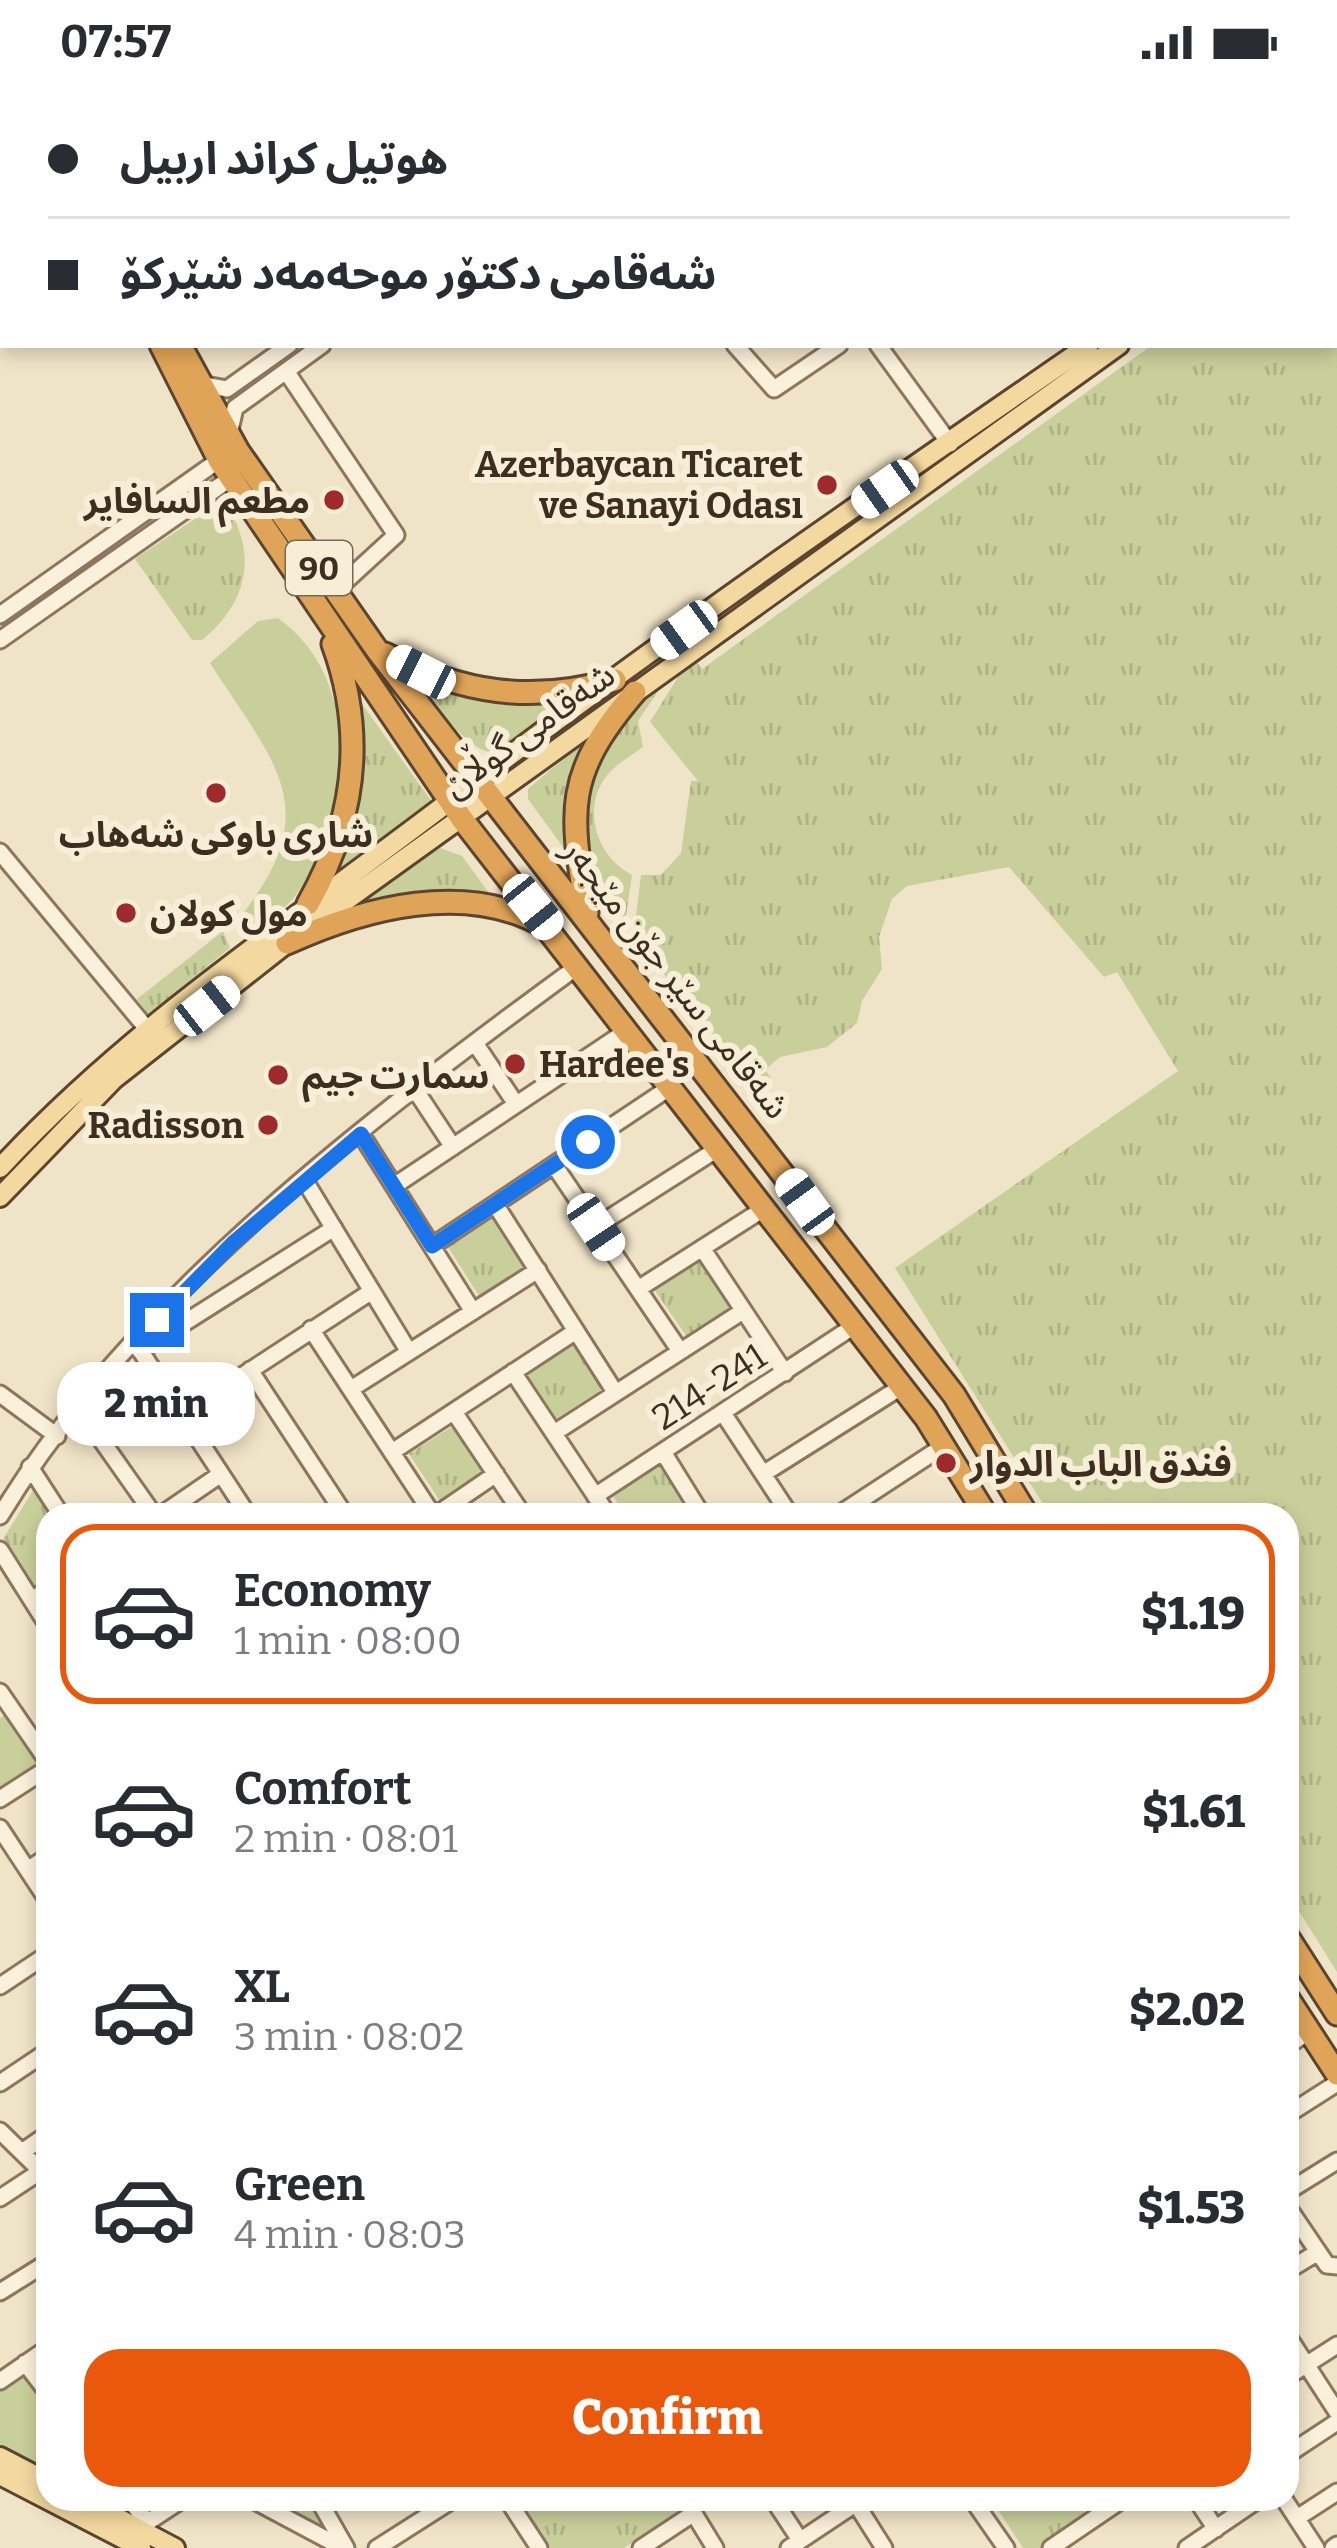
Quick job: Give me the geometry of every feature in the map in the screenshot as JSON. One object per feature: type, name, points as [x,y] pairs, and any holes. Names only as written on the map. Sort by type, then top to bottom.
[{"type":"highway","name":"90","points":[[163,348],[225,469],[456,810]]},
{"type":"highway","name":"90","points":[[181,348],[230,437],[335,591],[485,787]]},
{"type":"highway","points":[[308,904],[343,819],[356,760],[349,698],[322,616]]},
{"type":"highway","points":[[377,650],[421,672],[489,692],[548,694],[625,686]]},
{"type":"highway","points":[[588,920],[574,850],[575,796],[625,686]]},
{"type":"highway","name":"شەقامی سێر جۆن مێجەر","points":[[485,787],[954,1395],[1020,1503]]},
{"type":"highway","name":"شەقامی سێر جۆن مێجەر","points":[[456,810],[945,1445],[977,1503]]},
{"type":"highway","points":[[287,944],[359,915],[431,903],[525,917],[557,936]]},
{"type":"highway","points":[[1299,1955],[1337,2014]]},
{"type":"highway","points":[[1299,2015],[1337,2078]]},
{"type":"main road","name":"شەقامی گوڵان","points":[[930,469],[950,444],[1085,348]]},
{"type":"main road","name":"شەقامی گوڵان","points":[[0,1197],[114,1079],[485,787],[930,469],[1114,348]]},
{"type":"main road","name":"شەقامی گوڵان","points":[[0,1168],[113,1055],[308,904],[456,810]]},
{"type":"main road","points":[[0,2457],[36,2476]]},
{"type":"main road","points":[[0,2475],[36,2492]]},
{"type":"main road","points":[[78,2511],[134,2537],[175,2548]]},
{"type":"main road","points":[[98,2511],[134,2537]]},
{"type":"street","points":[[196,380],[218,391],[238,383],[280,348]]},
{"type":"street","points":[[230,437],[230,417],[248,398],[318,348]]},
{"type":"street","points":[[738,348],[774,389],[835,348]]},
{"type":"street","points":[[880,348],[950,444]]},
{"type":"street","points":[[286,371],[396,536],[335,591]]},
{"type":"street","points":[[238,383],[237,394],[248,398]]},
{"type":"street","points":[[0,615],[196,476],[225,469]]},
{"type":"street","points":[[0,640],[207,494],[225,469]]},
{"type":"street","points":[[196,476],[208,484],[207,494]]},
{"type":"street","points":[[0,852],[148,1030]]},
{"type":"street","points":[[0,1516],[29,1467],[78,1407],[233,1243],[361,1134],[578,966]]},
{"type":"street","points":[[394,1186],[628,1030]]},
{"type":"street","points":[[477,1046],[516,1105]]},
{"type":"street","points":[[432,1246],[671,1086]]},
{"type":"street","points":[[416,1091],[453,1147]]},
{"type":"street","points":[[361,1134],[472,1310]]},
{"type":"street","points":[[596,1227],[719,1148]]},
{"type":"street","points":[[554,1165],[680,1352]]},
{"type":"street","points":[[305,1181],[409,1352]]},
{"type":"street","points":[[496,1204],[615,1392]]},
{"type":"street","points":[[638,1289],[765,1208]]},
{"type":"street","points":[[138,1346],[334,1228]]},
{"type":"street","points":[[702,1248],[785,1373]]},
{"type":"street","points":[[351,1389],[538,1270]]},
{"type":"street","points":[[182,1414],[372,1292]]},
{"type":"street","points":[[554,1433],[743,1310]]},
{"type":"street","name":"214-241","points":[[595,1496],[854,1326]]},
{"type":"street","points":[[311,1329],[426,1503]]},
{"type":"street","points":[[392,1452],[576,1331]]},
{"type":"street","points":[[138,1346],[240,1503]]},
{"type":"street","points":[[250,1370],[337,1503]]},
{"type":"street","points":[[513,1372],[600,1503]]},
{"type":"street","points":[[763,1474],[901,1387]]},
{"type":"street","points":[[0,1394],[57,1436]]},
{"type":"street","points":[[78,1407],[148,1503]]},
{"type":"street","points":[[454,1412],[515,1503]]},
{"type":"street","points":[[723,1413],[782,1503]]},
{"type":"street","points":[[856,1503],[945,1445]]},
{"type":"street","points":[[663,1452],[695,1503]]},
{"type":"street","points":[[29,1467],[53,1503]]},
{"type":"street","points":[[176,1503],[221,1474]]},
{"type":"street","points":[[452,1503],[496,1474]]},
{"type":"street","points":[[0,1550],[36,1606]]},
{"type":"street","points":[[32,1600],[36,1597]]},
{"type":"street","points":[[3,1702],[36,1748]]},
{"type":"street","points":[[0,1799],[36,1774]]},
{"type":"street","points":[[0,1828],[36,1882]]},
{"type":"street","points":[[28,1870],[36,1864]]},
{"type":"street","points":[[3,1977],[36,1960]]},
{"type":"street","points":[[1299,2038],[1310,2031]]},
{"type":"street","points":[[0,2083],[36,2059]]},
{"type":"street","points":[[1299,2106],[1337,2078]]},
{"type":"street","points":[[0,2131],[36,2166]]},
{"type":"street","points":[[22,2152],[36,2142]]},
{"type":"street","points":[[1299,2181],[1337,2161]]},
{"type":"street","points":[[0,2198],[36,2180]]},
{"type":"street","points":[[1299,2224],[1327,2265],[1337,2266]]},
{"type":"street","points":[[1299,2264],[1318,2252]]},
{"type":"street","points":[[0,2292],[36,2270]]},
{"type":"street","points":[[1299,2369],[1337,2345]]},
{"type":"street","points":[[1299,2354],[1337,2412]]},
{"type":"street","points":[[0,2381],[36,2356]]},
{"type":"street","points":[[25,2363],[36,2377]]},
{"type":"street","points":[[1299,2447],[1337,2422]]},
{"type":"street","points":[[1297,2518],[1337,2492]]},
{"type":"street","points":[[134,2537],[168,2511]]},
{"type":"street","points":[[274,2511],[345,2548]]},
{"type":"street","points":[[325,2511],[345,2548]]},
{"type":"street","points":[[424,2511],[428,2516]]},
{"type":"street","points":[[376,2548],[436,2511]]},
{"type":"street","points":[[512,2548],[535,2542],[515,2511]]},
{"type":"street","points":[[641,2548],[683,2511]]},
{"type":"street","points":[[692,2511],[716,2548]]},
{"type":"street","points":[[778,2511],[794,2545],[840,2511]]},
{"type":"street","points":[[860,2511],[884,2548]]},
{"type":"street","points":[[980,2511],[1006,2548]]},
{"type":"street","points":[[1056,2546],[1106,2511]]},
{"type":"street","points":[[1204,2511],[1216,2529]]},
{"type":"street","points":[[1187,2548],[1242,2511]]},
{"type":"street","points":[[1292,2511],[1316,2548]]},
{"type":"green space","points":[[1148,348],[1337,348],[1337,1972],[1299,1911],[1299,1503],[1042,1503],[895,1268],[1178,1071],[1117,972],[1104,977],[1009,867],[907,886],[892,899],[879,937],[882,969],[862,1001],[857,1023],[827,1047],[780,1057],[765,1070],[771,1078],[753,1091],[660,969],[655,972],[634,932],[641,875],[661,875],[681,853],[691,781],[698,781],[650,722],[683,669],[696,661],[702,669]]},
{"type":"green space","points":[[223,500],[242,538],[244,575],[218,625],[202,640],[192,640],[135,559]]},
{"type":"green space","points":[[278,618],[306,645],[326,677],[337,712],[337,789],[328,827],[296,895],[253,930],[236,922],[264,883],[280,849],[286,818],[282,789],[255,731],[210,663],[258,621]]},
{"type":"green space","points":[[418,679],[503,705],[582,698],[504,753],[491,753],[455,728]]},
{"type":"green space","points":[[665,681],[638,721],[643,747],[609,773],[595,804],[602,845],[632,875],[624,929],[588,889],[580,799],[628,705]]},
{"type":"green space","points":[[355,694],[432,802],[334,876],[361,786],[362,742]]},
{"type":"green space","points":[[585,740],[565,795],[565,850],[528,799],[528,789]]},
{"type":"green space","points":[[440,848],[462,856],[495,901],[450,892],[410,893],[341,913]]},
{"type":"green space","points":[[223,931],[230,948],[148,1014],[137,999]]},
{"type":"green space","points":[[496,1214],[530,1264],[481,1299],[448,1247]]},
{"type":"green space","points":[[703,1256],[735,1306],[687,1337],[653,1288]]},
{"type":"green space","points":[[573,1340],[605,1387],[554,1420],[523,1373]]},
{"type":"green space","points":[[456,1424],[487,1470],[440,1501],[409,1454]]},
{"type":"green space","points":[[661,1460],[691,1503],[618,1503],[611,1493]]},
{"type":"green space","points":[[37,1484],[49,1503],[36,1503],[34,1590],[3,1539]]},
{"type":"green space","points":[[6,1714],[36,1759],[36,1768],[0,1791],[0,1718]]},
{"type":"green space","points":[[23,2375],[36,2393],[36,2463],[0,2444],[0,2389]]},
{"type":"green space","points":[[290,2511],[316,2511],[331,2532]]},
{"type":"green space","points":[[524,2511],[679,2512],[624,2548],[548,2548]]},
{"type":"green space","points":[[999,2511],[1084,2511],[1087,2515],[1039,2548],[1023,2548]]},
{"type":"place","name":"Azerbaycan Ticaret ve Sanayi Odası","points":[[827,485]]},
{"type":"place","name":"مطعم السافایر","points":[[334,500]]},
{"type":"place","name":"شاری باوکی شەھاب","points":[[216,793]]},
{"type":"place","name":"مول كولان","points":[[126,913]]},
{"type":"place","name":"Hardee's","points":[[515,1064]]},
{"type":"place","name":"سمارت جیم","points":[[278,1075]]},
{"type":"place","name":"Radisson","points":[[268,1125]]},
{"type":"place","name":"فندق الباب الدوار","points":[[946,1463]]},
{"type":"route","points":[[157,1320],[233,1243],[361,1134],[432,1246],[588,1142]]}]
